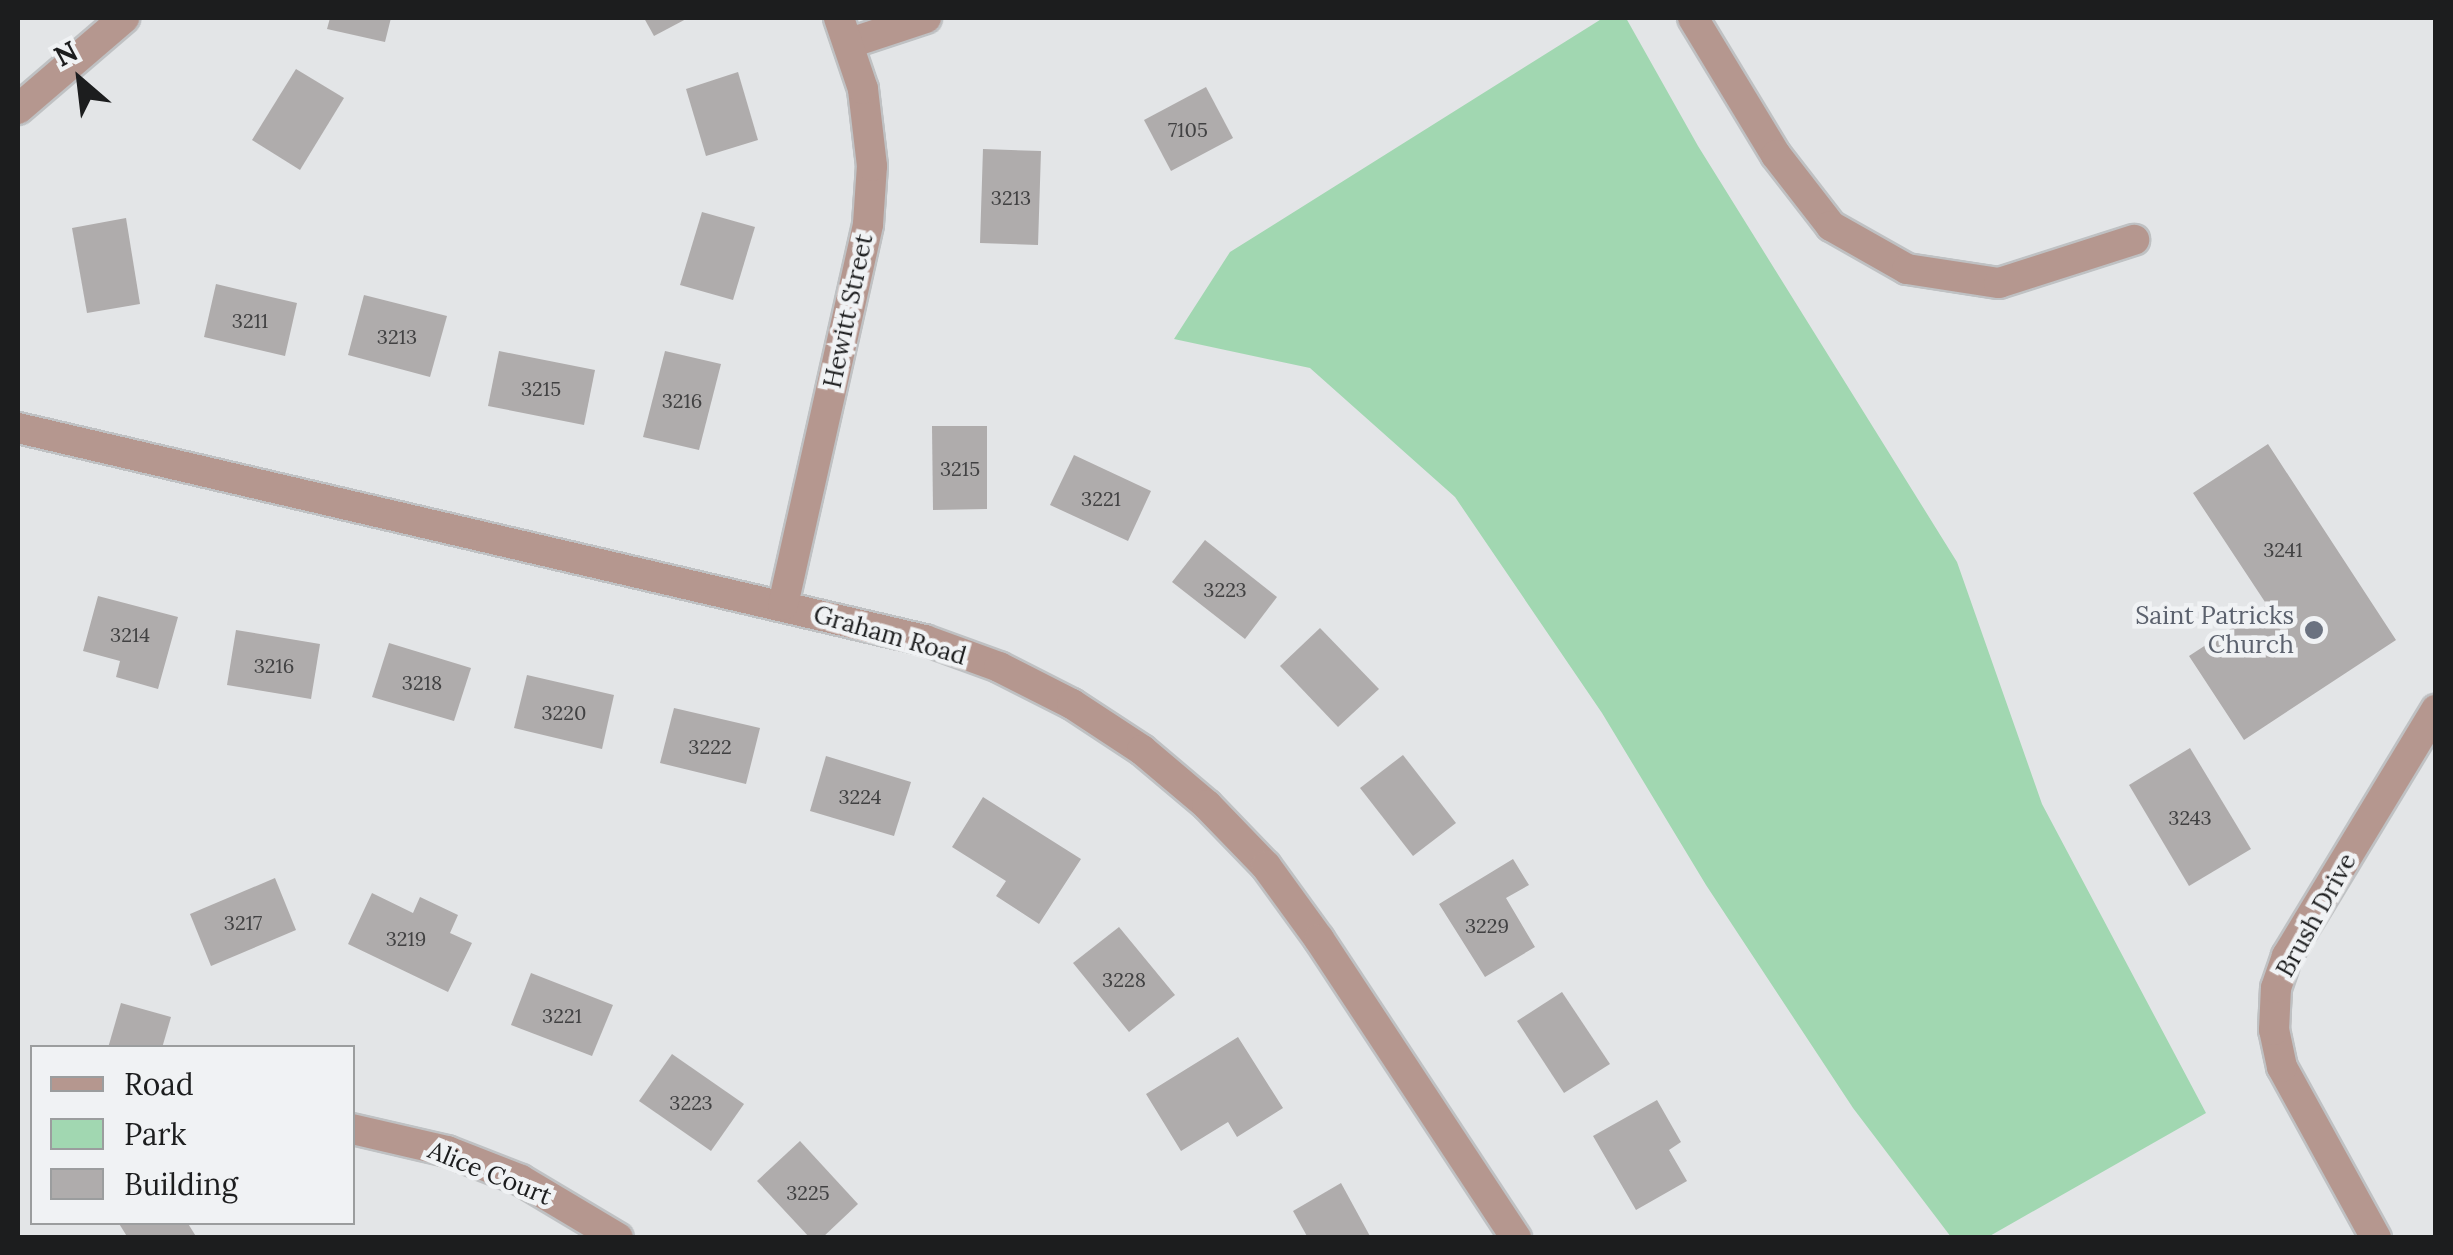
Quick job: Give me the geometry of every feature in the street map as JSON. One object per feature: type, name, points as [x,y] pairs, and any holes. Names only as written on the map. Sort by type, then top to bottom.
[{"type":"street","points":[[18,110],[124,18]]},
{"type":"street","points":[[844,30],[926,18]]},
{"type":"street","points":[[1693,18],[1776,155],[1831,226],[1907,268],[1999,283],[2134,240]]},
{"type":"street","name":"Hewitt Street","points":[[783,605],[868,224],[872,166],[862,89],[844,30]]},
{"type":"street","name":"Graham Road","points":[[18,428],[926,640],[999,667],[1072,704],[1128,741],[1207,804],[1266,866],[1516,1238]]},
{"type":"street","name":"Brush Drive","points":[[2376,1238],[2282,1067],[2274,1030],[2276,988],[2287,956],[2436,710]]},
{"type":"street","name":"Alice Court","points":[[355,1130],[447,1151],[521,1180],[590,1217],[618,1238]]},
{"type":"green space","points":[[1603,18],[1626,18],[1698,146],[1957,562],[2042,804],[2206,1113],[1988,1237],[1951,1237],[1853,1108],[1706,885],[1602,713],[1455,497],[1310,368],[1174,339],[1230,252]]},
{"type":"building","points":[[330,18],[391,18],[385,42],[327,29]]},
{"type":"building","points":[[644,18],[688,18],[654,36]]},
{"type":"building","points":[[296,69],[344,98],[300,170],[252,140]]},
{"type":"building","points":[[738,72],[758,140],[706,156],[686,89]]},
{"type":"building","points":[[1206,87],[1233,138],[1171,171],[1144,120]]},
{"type":"building","points":[[983,149],[1041,151],[1038,245],[980,243]]},
{"type":"building","points":[[702,212],[755,227],[733,300],[680,285]]},
{"type":"building","points":[[126,218],[140,304],[87,313],[72,228]]},
{"type":"building","points":[[216,284],[297,303],[285,356],[204,337]]},
{"type":"building","points":[[364,295],[447,316],[430,377],[348,355]]},
{"type":"building","points":[[499,351],[595,370],[584,425],[488,406]]},
{"type":"building","points":[[665,351],[721,364],[699,450],[643,437]]},
{"type":"building","points":[[932,426],[987,426],[987,509],[933,510]]},
{"type":"building","points":[[2268,444],[2396,640],[2244,740],[2189,656],[2267,605],[2193,493]]},
{"type":"building","points":[[1074,455],[1151,491],[1128,541],[1050,505]]},
{"type":"building","points":[[1205,540],[1277,597],[1245,639],[1172,582]]},
{"type":"building","points":[[98,596],[178,617],[158,689],[116,677],[120,661],[83,651]]},
{"type":"building","points":[[1320,628],[1379,689],[1338,727],[1280,666]]},
{"type":"building","points":[[236,630],[320,644],[311,699],[227,685]]},
{"type":"building","points":[[389,643],[471,668],[454,721],[372,697]]},
{"type":"building","points":[[527,675],[614,695],[602,749],[514,728]]},
{"type":"building","points":[[674,708],[760,728],[746,784],[660,763]]},
{"type":"building","points":[[2190,748],[2251,849],[2189,886],[2129,785]]},
{"type":"building","points":[[1403,755],[1456,823],[1413,856],[1360,788]]},
{"type":"building","points":[[826,756],[911,782],[894,836],[810,811]]},
{"type":"building","points":[[983,797],[1081,859],[1039,924],[996,896],[1006,881],[952,847]]},
{"type":"building","points":[[1513,859],[1529,885],[1506,898],[1535,947],[1485,977],[1439,904]]},
{"type":"building","points":[[275,878],[296,930],[211,966],[190,914]]},
{"type":"building","points":[[372,893],[413,913],[420,897],[458,915],[450,933],[472,943],[448,992],[348,944]]},
{"type":"building","points":[[1119,927],[1175,995],[1129,1032],[1073,963]]},
{"type":"building","points":[[531,973],[613,1005],[592,1056],[511,1025]]},
{"type":"building","points":[[1562,992],[1610,1064],[1564,1093],[1517,1021]]},
{"type":"building","points":[[121,1003],[171,1017],[163,1045],[109,1045]]},
{"type":"building","points":[[1238,1037],[1283,1108],[1237,1137],[1228,1122],[1181,1151],[1146,1094]]},
{"type":"building","points":[[672,1054],[744,1104],[711,1151],[639,1101]]},
{"type":"building","points":[[1657,1100],[1681,1142],[1669,1150],[1687,1181],[1636,1210],[1593,1136]]},
{"type":"building","points":[[800,1141],[858,1204],[822,1238],[810,1238],[757,1181]]},
{"type":"building","points":[[1341,1183],[1371,1238],[1308,1238],[1293,1211]]},
{"type":"building","points":[[120,1225],[189,1225],[197,1238],[128,1238]]},
{"type":"place","name":"Saint Patricks Church","points":[[2314,630]]}]
